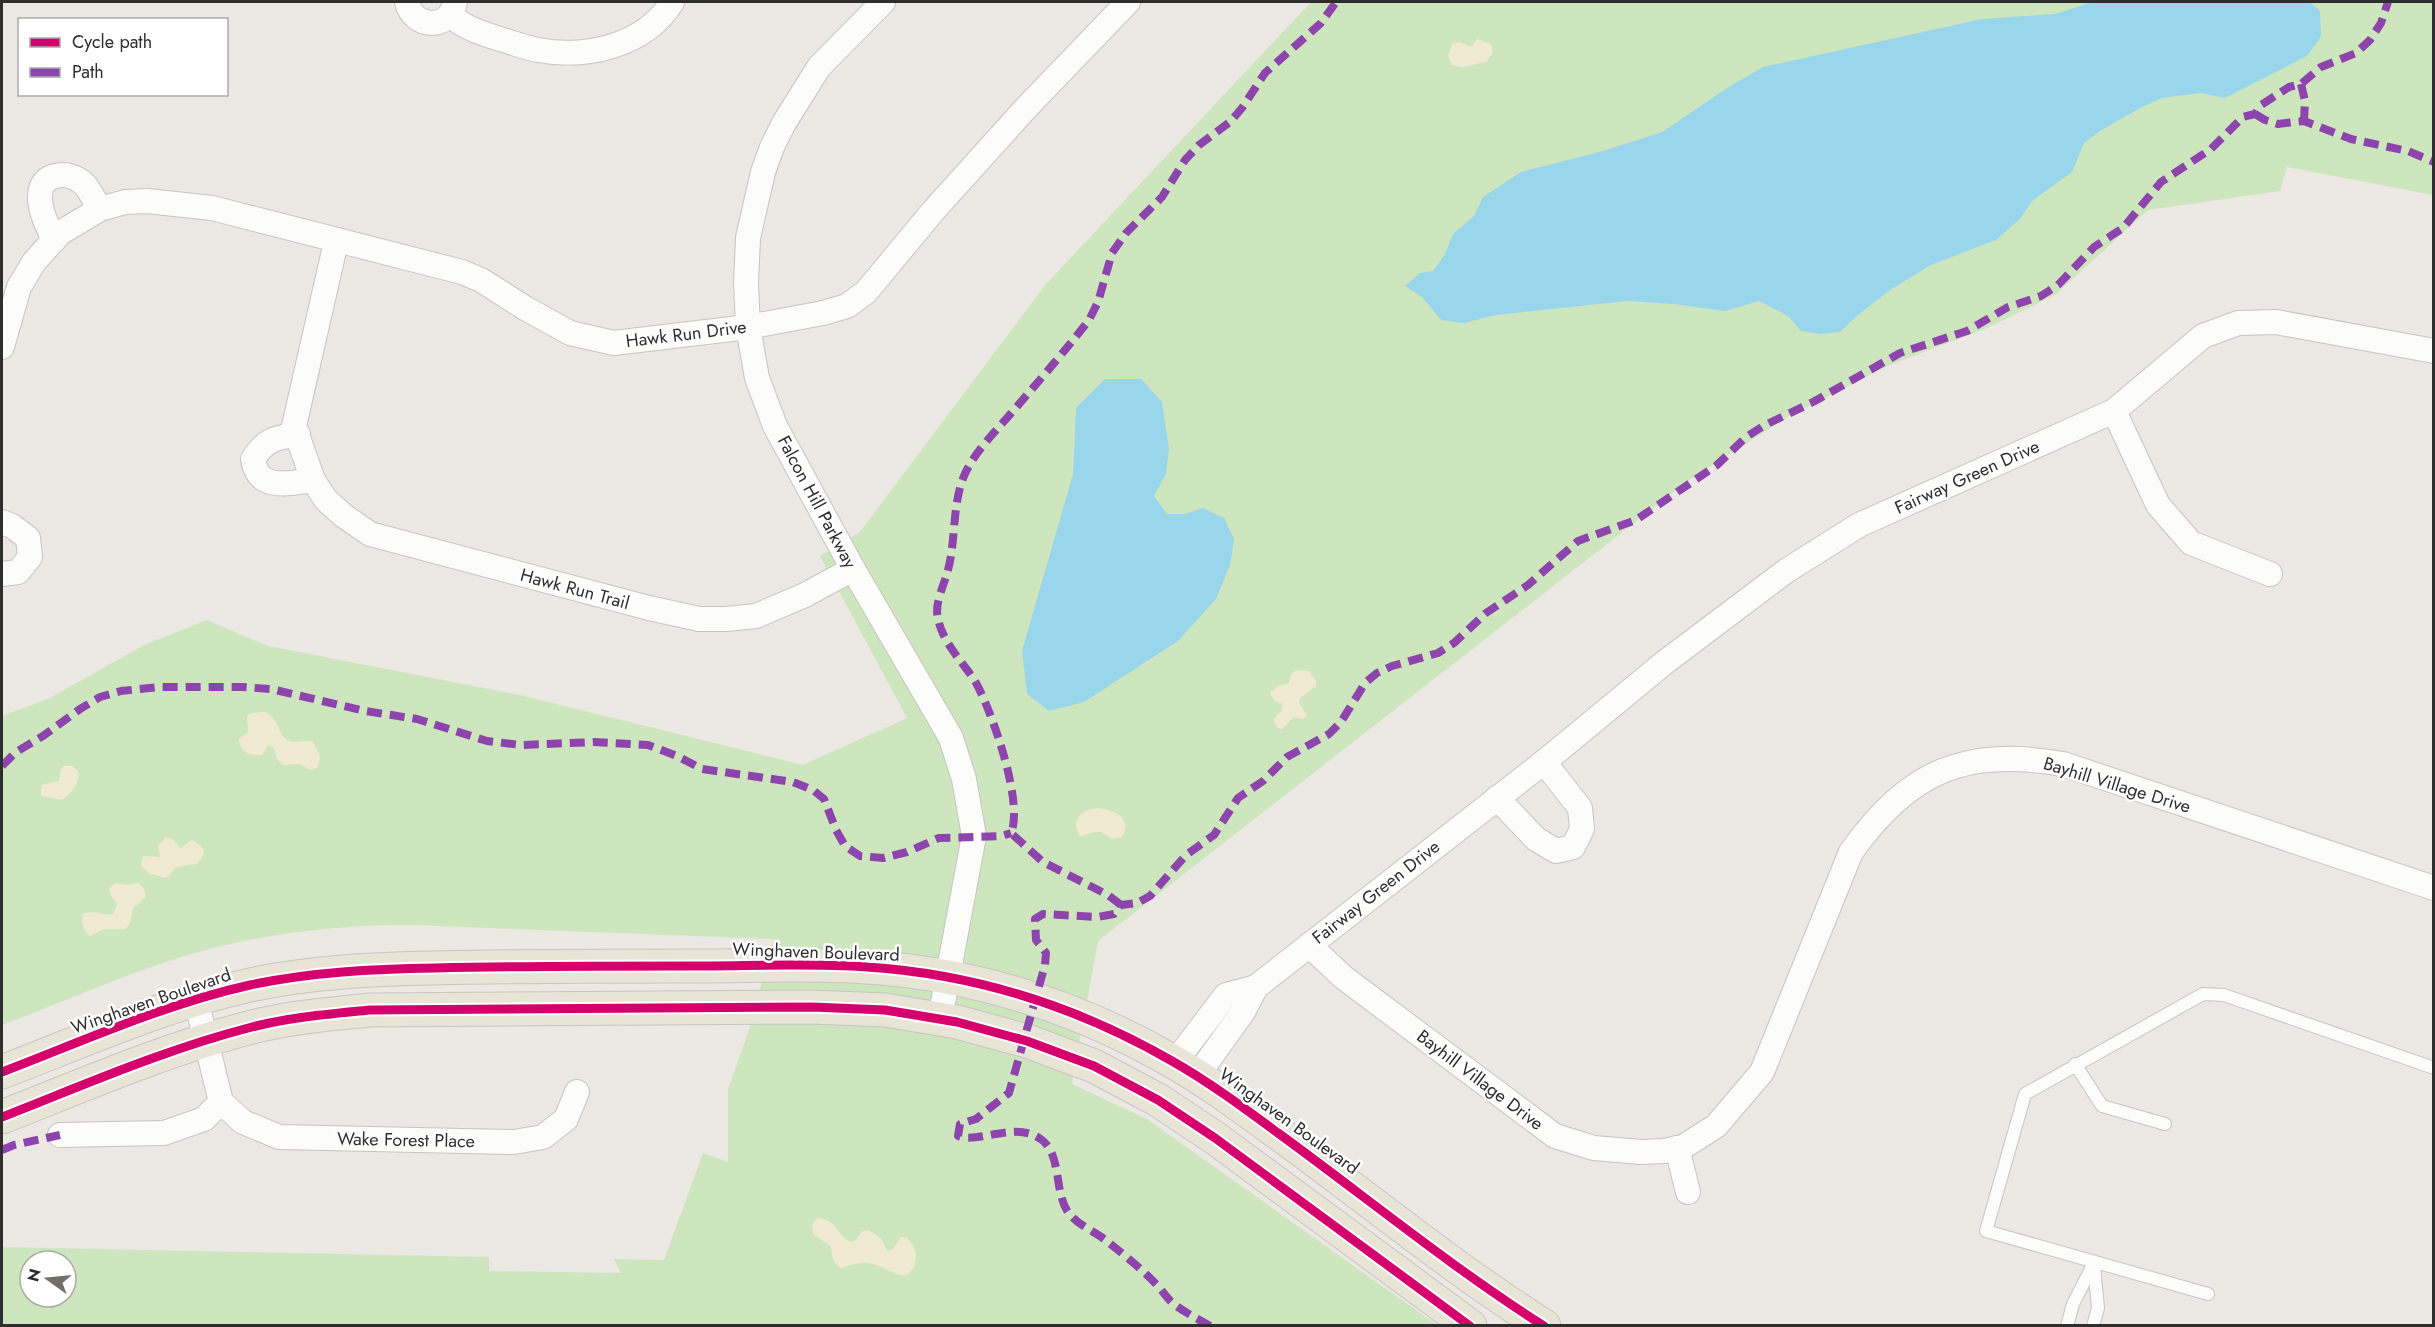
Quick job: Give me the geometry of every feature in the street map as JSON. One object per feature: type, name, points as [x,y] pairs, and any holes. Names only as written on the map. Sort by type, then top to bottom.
[{"type":"main road","name":"Winghaven Boulevard","points":[[2,1072],[196,1000],[250,985],[305,975],[373,969],[825,965],[894,969],[947,977],[1018,994],[1075,1013],[1131,1038],[1186,1069],[1510,1304],[1544,1326]]},
{"type":"main road","points":[[2,1117],[207,1040],[254,1026],[306,1016],[370,1010],[812,1007],[885,1010],[940,1018],[1027,1041],[1094,1066],[1158,1100],[1215,1138],[1470,1326]]},
{"type":"street","points":[[407,2],[409,9],[420,21],[436,23],[452,8],[458,23],[491,36],[539,50],[579,52],[603,50],[630,39],[655,22],[672,2]]},
{"type":"street","name":"Falcon Hill Parkway","points":[[882,2],[819,68],[784,123],[772,147],[763,172],[748,238],[746,284],[748,327],[757,378],[775,426],[852,569],[951,738],[964,779],[974,836],[940,1018]]},
{"type":"street","name":"Hawk Run Drive","points":[[2,347],[19,287],[34,262],[60,233],[100,209],[125,202],[147,201],[212,208],[336,242],[462,272],[481,280],[570,333],[614,343],[748,327],[823,313],[846,306],[866,292],[934,210],[1128,2]]},
{"type":"street","points":[[54,240],[45,220],[40,197],[42,184],[53,175],[68,174],[85,184],[100,209]]},
{"type":"street","name":"Hawk Run Trail","points":[[336,242],[294,426],[313,480],[326,500],[370,534],[649,608],[699,618],[726,619],[756,616],[805,595],[852,569]]},
{"type":"street","name":"Fairway Green Drive","points":[[1186,1069],[1243,1012],[1256,987],[1544,762],[1664,663],[1786,571],[1859,525],[2114,411],[2203,336],[2238,323],[2276,322],[2433,351]]},
{"type":"street","points":[[2114,411],[2157,505],[2191,543],[2270,574]]},
{"type":"street","points":[[298,434],[277,438],[263,444],[253,459],[255,472],[262,479],[278,484],[313,480]]},
{"type":"street","points":[[2,522],[12,525],[28,538],[30,557],[18,572],[2,574]]},
{"type":"street","name":"Bayhill Village Drive","points":[[1308,945],[1343,977],[1555,1136],[1594,1148],[1641,1152],[1677,1148],[1716,1126],[1762,1072],[1851,852],[1873,822],[1901,795],[1934,775],[1969,762],[2003,758],[2033,759],[2062,764],[2433,888]]},
{"type":"street","points":[[1497,798],[1536,839],[1556,851],[1573,847],[1582,829],[1580,808],[1544,762]]},
{"type":"street","points":[[60,1135],[164,1133],[204,1119],[221,1102],[196,1000]]},
{"type":"street","name":"Wake Forest Place","points":[[221,1102],[243,1122],[279,1137],[514,1143],[543,1137],[566,1119],[577,1092]]},
{"type":"street","points":[[1677,1148],[1688,1192]]},
{"type":"lane","points":[[2208,1294],[2094,1264],[1986,1231],[2025,1094],[2203,994],[2224,995],[2433,1068]]},
{"type":"lane","points":[[2075,1064],[2102,1106],[2164,1124]]},
{"type":"lane","points":[[2067,1326],[2073,1304],[2094,1264]]},
{"type":"lane","points":[[2093,1326],[2098,1308],[2094,1264]]},
{"type":"green space","points":[[1311,2],[2433,2],[2433,195],[2287,167],[2280,191],[2148,210],[2055,295],[1987,328],[1890,365],[1791,415],[1688,481],[1098,941],[1072,1084],[1147,1119],[1437,1325],[2,1325],[2,1247],[489,1257],[489,1271],[621,1273],[614,1259],[664,1260],[703,1153],[728,1162],[728,1089],[749,1030],[773,939],[411,925],[303,931],[239,942],[178,958],[2,1025],[2,716],[48,699],[144,645],[207,620],[268,646],[520,695],[803,765],[907,718],[820,556],[860,532],[1046,284]]},
{"type":"sand","points":[[1477,39],[1492,45],[1492,54],[1486,62],[1463,67],[1452,65],[1448,56],[1452,44],[1459,42],[1471,47]]},
{"type":"sand","points":[[1297,670],[1309,671],[1316,681],[1316,686],[1300,698],[1299,703],[1307,715],[1303,719],[1294,717],[1282,729],[1278,728],[1273,720],[1282,710],[1282,704],[1274,700],[1270,693],[1278,686],[1288,684],[1292,673]]},
{"type":"sand","points":[[265,712],[274,720],[285,739],[292,742],[313,742],[320,756],[318,767],[310,769],[299,764],[283,765],[277,759],[274,748],[268,745],[262,755],[249,754],[243,750],[239,739],[248,732],[247,716],[252,713]]},
{"type":"sand","points":[[64,766],[73,766],[78,771],[78,780],[72,791],[62,800],[41,796],[41,785],[59,781],[61,769]]},
{"type":"sand","points":[[1098,808],[1116,813],[1124,820],[1126,825],[1122,837],[1112,839],[1103,833],[1096,832],[1080,836],[1076,825],[1079,816]]},
{"type":"sand","points":[[166,837],[174,840],[180,848],[192,840],[201,846],[204,851],[203,856],[197,864],[176,867],[165,878],[149,873],[141,866],[143,856],[160,857],[158,846]]},
{"type":"sand","points":[[116,883],[128,885],[138,883],[144,888],[146,897],[133,908],[130,923],[126,929],[105,929],[90,936],[83,926],[83,914],[90,912],[113,914],[117,904],[109,888]]},
{"type":"sand","points":[[817,1218],[829,1222],[851,1242],[856,1240],[862,1231],[869,1230],[881,1239],[887,1250],[892,1250],[901,1237],[907,1238],[916,1253],[912,1271],[901,1275],[874,1264],[865,1263],[841,1268],[834,1261],[831,1246],[813,1234],[812,1225]]},
{"type":"water","points":[[2092,2],[2310,2],[2320,11],[2321,37],[2307,56],[2225,98],[2201,93],[2162,98],[2100,131],[2084,143],[2072,172],[2032,201],[2020,219],[1996,240],[1931,265],[1890,290],[1840,332],[1820,334],[1801,331],[1788,316],[1759,301],[1725,311],[1627,301],[1496,315],[1464,323],[1441,320],[1422,297],[1405,286],[1420,273],[1433,271],[1445,254],[1453,234],[1474,216],[1483,197],[1521,172],[1603,151],[1662,132],[1727,88],[1763,67],[1982,19],[2055,14]]},
{"type":"water","points":[[1105,379],[1141,379],[1162,402],[1169,449],[1166,474],[1154,496],[1167,514],[1186,514],[1203,508],[1224,518],[1234,539],[1230,565],[1216,599],[1178,641],[1084,702],[1049,711],[1027,694],[1022,651],[1073,474],[1076,408]]},
{"type":"marked path","points":[[1121,905],[1108,895],[1043,862],[1011,833],[1014,819],[1010,780],[990,713],[975,681],[948,644],[940,628],[937,613],[950,559],[960,487],[968,467],[979,450],[1089,320],[1098,302],[1112,253],[1126,233],[1162,197],[1185,160],[1199,145],[1230,122],[1265,73],[1321,23],[1336,2]]},
{"type":"marked path","points":[[1210,1326],[1175,1305],[1133,1262],[1072,1217],[1061,1195],[1053,1155],[1042,1140],[1032,1134],[1021,1132],[967,1138],[958,1136],[960,1124],[976,1119],[1009,1093],[1045,965],[1046,953],[1036,940],[1035,919],[1043,914],[1098,917],[1114,914],[1121,905],[1137,903],[1150,896],[1186,855],[1214,835],[1238,798],[1263,781],[1287,757],[1329,734],[1341,722],[1365,683],[1377,673],[1392,666],[1438,653],[1454,643],[1486,613],[1528,585],[1578,541],[1636,520],[1717,465],[1746,437],[1765,425],[1813,402],[1900,353],[1967,331],[2008,307],[2041,296],[2058,285],[2094,247],[2123,228],[2161,182],[2211,149],[2243,117],[2255,114],[2261,105],[2289,87],[2301,84],[2321,67],[2356,53],[2370,40],[2381,23],[2388,2]]},
{"type":"marked path","points":[[2301,84],[2305,101],[2304,121]]},
{"type":"marked path","points":[[2255,114],[2278,124],[2304,121],[2351,139],[2408,151],[2434,162]]},
{"type":"marked path","points":[[2,766],[16,752],[100,697],[121,691],[160,687],[242,687],[271,689],[365,711],[417,719],[487,741],[521,745],[594,742],[648,745],[702,769],[793,782],[813,790],[824,799],[845,846],[860,856],[883,858],[907,852],[939,838],[1002,836],[1011,833]]},
{"type":"marked path","points":[[2,1150],[14,1145],[60,1135]]},
{"type":"cycle path","points":[[2,1072],[187,1002],[250,985],[319,974],[467,967],[801,965],[867,967],[947,977],[1025,996],[1063,1009],[1172,1061],[1239,1105],[1442,1256],[1544,1326]]},
{"type":"cycle path","points":[[2,1117],[188,1046],[252,1027],[311,1016],[370,1010],[812,1007],[885,1010],[957,1022],[1027,1041],[1094,1066],[1158,1100],[1215,1138],[1470,1326]]}]
